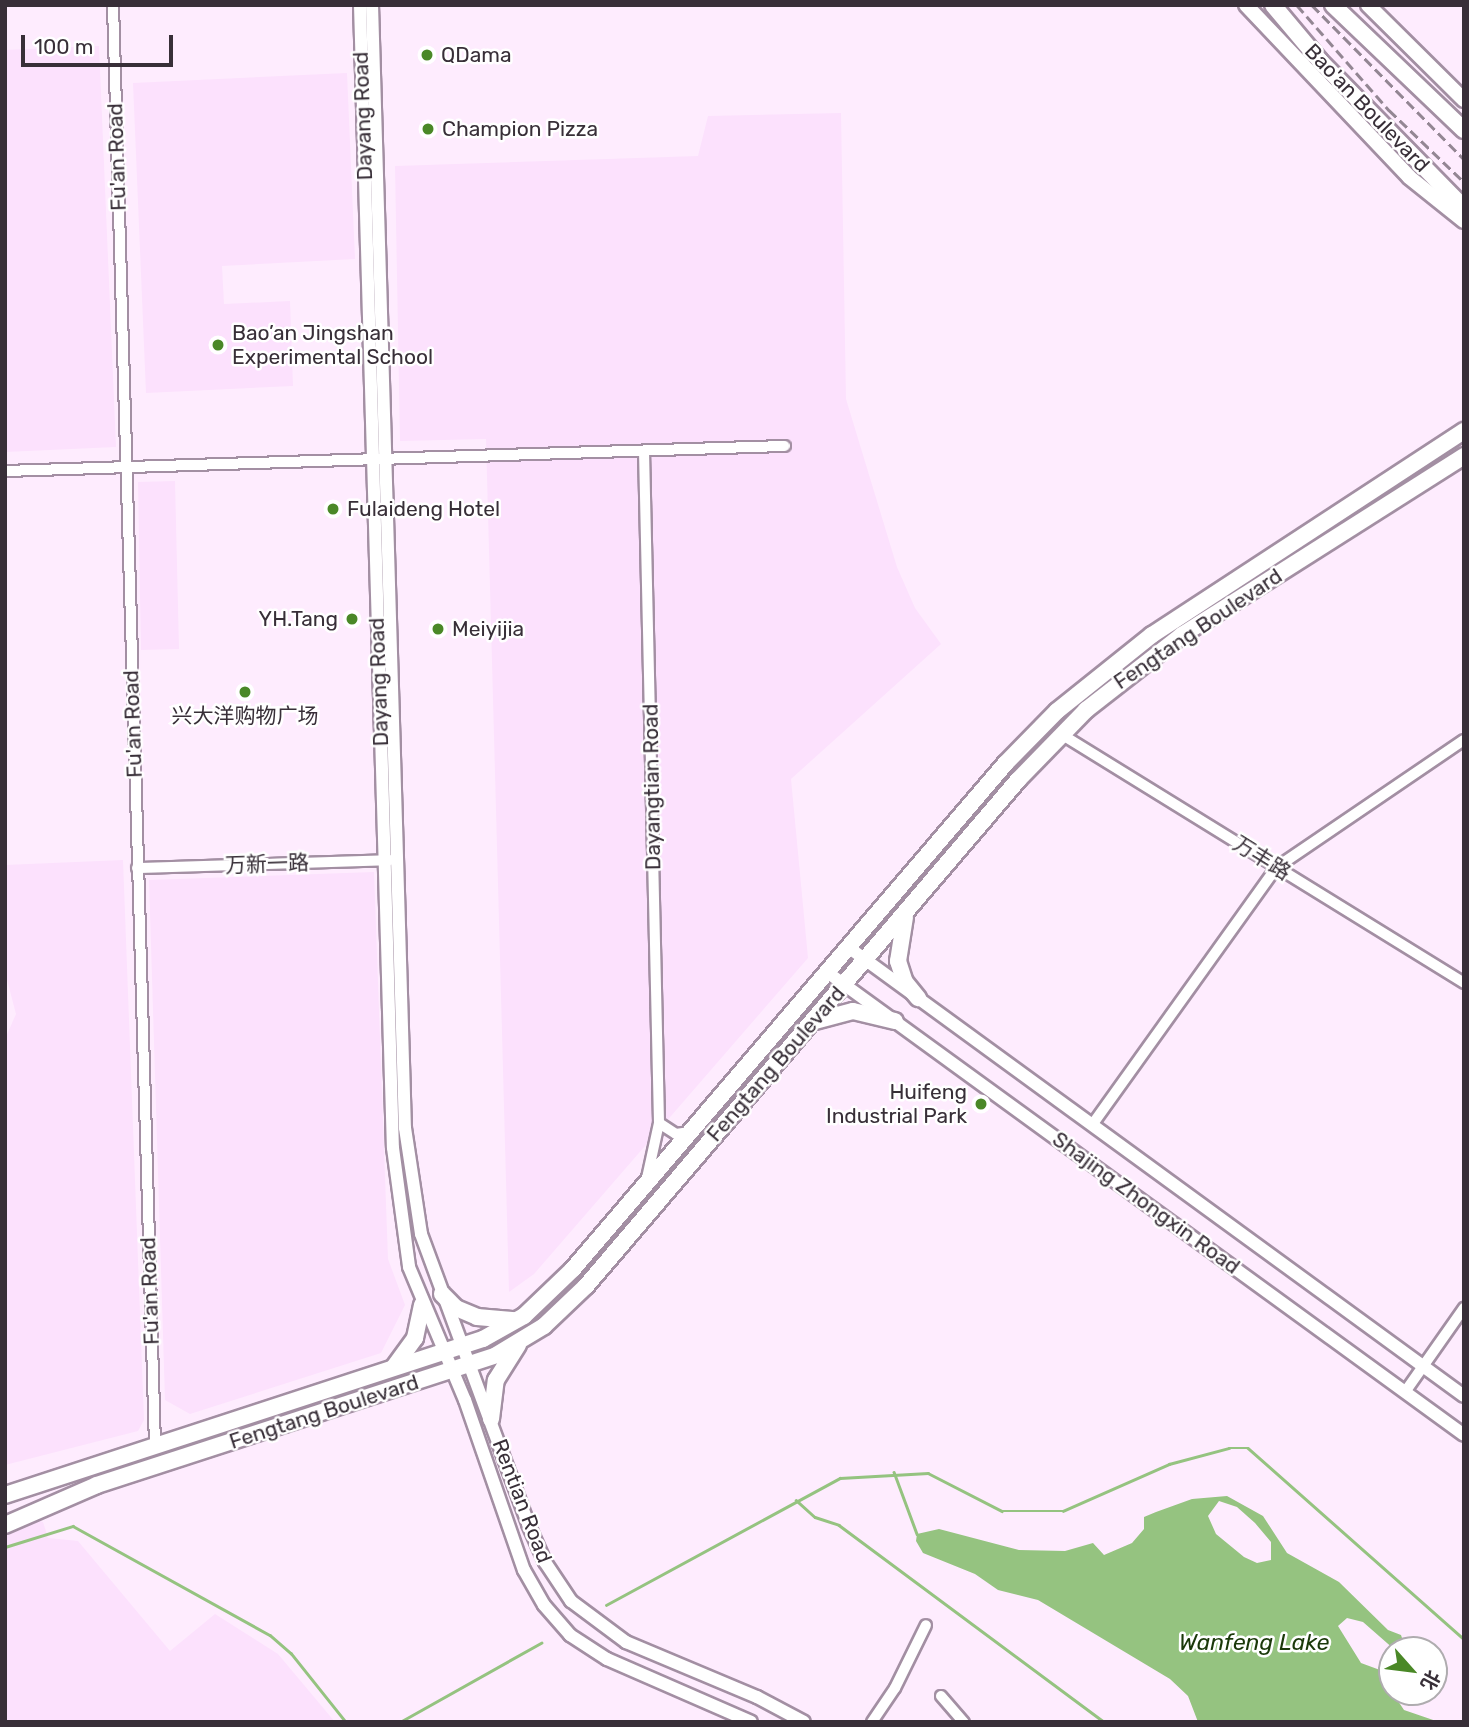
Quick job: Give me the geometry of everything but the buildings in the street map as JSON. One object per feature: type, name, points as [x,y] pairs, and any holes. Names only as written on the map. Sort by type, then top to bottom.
[{"type":"main road","points":[[1246,5],[1400,168],[1464,221]]},
{"type":"main road","name":"Bao'an Boulevard","points":[[1273,5],[1320,61],[1464,208]]},
{"type":"main road","points":[[1333,5],[1464,130]]},
{"type":"main road","points":[[1367,5],[1462,94]]},
{"type":"main road","name":"Fengtang Boulevard","points":[[5,1494],[155,1443],[443,1352],[503,1330],[524,1316],[562,1281],[1005,764],[1083,687],[1162,628],[1464,430]]},
{"type":"main road","name":"Fengtang Boulevard","points":[[5,1525],[97,1485],[470,1364],[520,1342],[554,1318],[586,1286],[1061,734],[1156,653],[1464,456]]},
{"type":"main road","points":[[912,904],[901,926],[898,953],[902,975],[918,998]]},
{"type":"main road","points":[[807,1027],[843,1012],[870,1012],[895,1021]]},
{"type":"main road","points":[[442,1294],[456,1308],[482,1319],[504,1322],[524,1316]]},
{"type":"main road","points":[[392,1368],[412,1345],[422,1305]]},
{"type":"main road","points":[[491,1419],[496,1380],[520,1342]]},
{"type":"street","name":"Fu'an Road","points":[[113,5],[155,1443]]},
{"type":"street","name":"Dayang Road","points":[[359,5],[379,459],[391,860],[394,1170],[405,1250],[422,1305],[443,1352]]},
{"type":"street","name":"Dayang Road","points":[[372,5],[379,459]]},
{"type":"street","points":[[5,471],[785,446]]},
{"type":"street","name":"Dayangtian Road","points":[[641,1190],[655,1155],[659,1123],[644,451]]},
{"type":"street","name":"万丰路","points":[[1061,734],[1464,983]]},
{"type":"street","points":[[1092,1125],[1277,867],[1464,740]]},
{"type":"street","name":"Dayang Road","points":[[391,860],[407,1149],[421,1234],[463,1345]]},
{"type":"street","name":"万新一路","points":[[137,868],[391,860]]},
{"type":"street","name":"Shajing Zhongxin Road","points":[[848,947],[1464,1396]]},
{"type":"street","name":"Shajing Zhongxin Road","points":[[827,972],[1464,1435]]},
{"type":"street","points":[[659,1123],[676,1134],[690,1132]]},
{"type":"street","points":[[1405,1392],[1464,1308]]},
{"type":"street","name":"Rentian Road","points":[[463,1345],[541,1552],[580,1611],[626,1642],[746,1692],[804,1722]]},
{"type":"street","name":"Rentian Road","points":[[443,1352],[524,1570],[552,1615],[579,1642],[607,1659],[751,1722]]},
{"type":"street","points":[[872,1722],[895,1688],[926,1625]]},
{"type":"street","points":[[941,1696],[964,1722]]},
{"type":"shaded area","points":[[99,46],[116,447],[5,452],[5,50]]},
{"type":"shaded area","points":[[347,73],[355,259],[222,266],[224,304],[290,301],[293,386],[146,393],[133,83]]},
{"type":"shaded area","points":[[841,113],[846,399],[897,567],[915,608],[941,644],[791,779],[808,958],[534,1274],[509,1292],[486,439],[400,441],[395,166],[698,156],[708,116]]},
{"type":"shaded area","points":[[175,481],[179,649],[141,650],[138,482]]},
{"type":"shaded area","points":[[123,860],[144,1420],[138,1431],[5,1465],[5,1039],[16,1014],[5,972],[5,865]]},
{"type":"shaded area","points":[[374,872],[388,1259],[405,1305],[381,1353],[190,1414],[165,1400],[149,880]]},
{"type":"shaded area","points":[[31,1518],[43,1522],[48,1538],[78,1541],[170,1651],[215,1614],[278,1654],[335,1722],[5,1722],[5,1531]]},
{"type":"water","name":"Wanfeng Lake","points":[[1227,1496],[1263,1516],[1287,1553],[1339,1582],[1388,1630],[1401,1635],[1379,1636],[1363,1622],[1347,1618],[1338,1626],[1361,1663],[1378,1669],[1378,1706],[1401,1706],[1404,1710],[1439,1722],[1198,1722],[1188,1696],[1170,1679],[1038,1600],[998,1590],[975,1574],[923,1553],[916,1541],[917,1534],[939,1529],[1019,1550],[1065,1551],[1093,1543],[1104,1555],[1132,1543],[1144,1529],[1144,1517],[1192,1499]],"holes":[[[1219,1501],[1237,1507],[1271,1542],[1271,1560],[1257,1563],[1244,1557],[1216,1534],[1208,1516]]]},
{"type":"waterway","points":[[606,1605],[840,1478],[928,1473],[1002,1511],[1063,1511],[1169,1464],[1229,1448],[1248,1448],[1464,1639]]},
{"type":"waterway","points":[[894,1472],[917,1534]]},
{"type":"waterway","points":[[796,1500],[815,1517],[839,1525],[1104,1722]]},
{"type":"waterway","points":[[5,1547],[73,1526],[270,1635],[291,1653],[346,1722]]},
{"type":"waterway","points":[[400,1722],[541,1643]]},
{"type":"railway","points":[[1297,5],[1389,110],[1464,182]]},
{"type":"railway","points":[[1312,5],[1464,159]]},
{"type":"place","name":"QDama","points":[[427,55]]},
{"type":"place","name":"Champion Pizza","points":[[428,129]]},
{"type":"place","name":"Bao’an Jingshan Experimental School","points":[[218,345]]},
{"type":"place","name":"Fulaideng Hotel","points":[[333,509]]},
{"type":"place","name":"YH.Tang","points":[[352,619]]},
{"type":"place","name":"Meiyijia","points":[[438,629]]},
{"type":"place","name":"兴大洋购物广场","points":[[245,692]]},
{"type":"place","name":"Huifeng Industrial Park","points":[[981,1104]]}]
